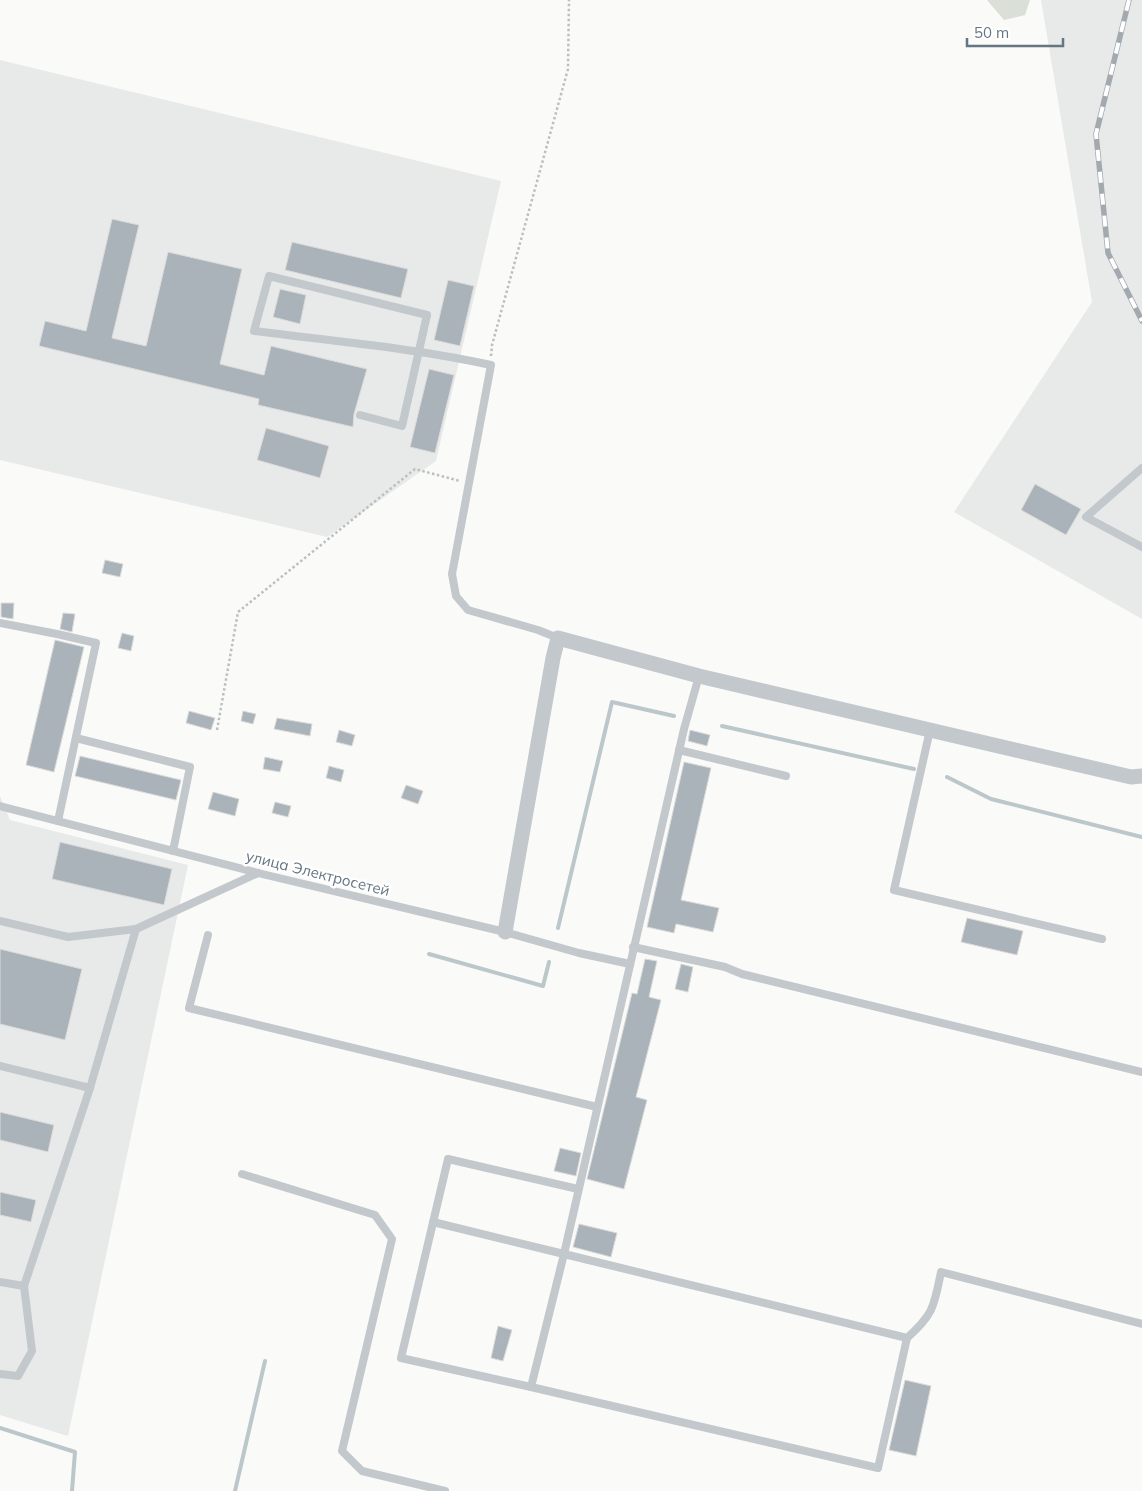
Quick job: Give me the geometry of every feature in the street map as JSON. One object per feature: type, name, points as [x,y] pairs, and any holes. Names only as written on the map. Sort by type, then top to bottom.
[{"type":"street","points":[[505,932],[558,638],[699,676],[1130,777],[1142,776]]},
{"type":"lane","points":[[360,415],[402,426],[418,352],[426,316],[269,276],[254,331],[418,352],[458,358],[491,366],[452,574],[456,596],[468,610],[538,630],[558,638]]},
{"type":"lane","points":[[1142,468],[1086,517],[1142,546]]},
{"type":"lane","points":[[0,623],[96,643],[58,821]]},
{"type":"lane","points":[[531,1387],[564,1254],[679,750],[699,676]]},
{"type":"lane","points":[[930,730],[894,890],[1102,939]]},
{"type":"lane","points":[[76,738],[190,767],[173,851]]},
{"type":"lane","points":[[679,750],[786,776]]},
{"type":"lane","name":"улица Электросетей","points":[[0,806],[258,873],[630,964]]},
{"type":"lane","points":[[0,921],[68,937],[136,929],[258,873]]},
{"type":"lane","points":[[0,1374],[18,1376],[32,1351],[24,1286],[90,1088],[136,929]]},
{"type":"lane","points":[[208,935],[189,1008],[597,1107]]},
{"type":"lane","points":[[634,947],[725,967],[742,974],[1142,1072]]},
{"type":"lane","points":[[0,1066],[90,1088]]},
{"type":"lane","points":[[578,1189],[448,1159],[401,1358],[878,1468],[907,1338],[924,1323],[934,1307],[941,1272],[1142,1324]]},
{"type":"lane","points":[[242,1174],[376,1216],[392,1239],[342,1452],[362,1470],[445,1491]]},
{"type":"lane","points":[[432,1222],[907,1338]]},
{"type":"lane","points":[[0,1282],[24,1286]]},
{"type":"path","points":[[491,366],[492,345],[568,69],[569,0]]},
{"type":"path","points":[[217,730],[238,612],[415,469],[468,484]]},
{"type":"shaded area","points":[[987,0],[1030,0],[1025,15],[1004,20]]},
{"type":"shaded area","points":[[1041,0],[1142,0],[1142,619],[954,512],[1092,302]]},
{"type":"shaded area","points":[[0,60],[501,181],[436,461],[327,537],[0,460]]},
{"type":"shaded area","points":[[0,796],[10,820],[188,865],[68,1436],[0,1415]]},
{"type":"building","points":[[112,219],[139,225],[112,338],[146,346],[168,252],[242,269],[220,364],[264,375],[271,346],[367,369],[354,414],[353,427],[258,405],[259,399],[39,346],[45,321],[86,331]]},
{"type":"building","points":[[292,242],[408,269],[401,298],[285,270]]},
{"type":"building","points":[[448,280],[474,286],[460,346],[434,340]]},
{"type":"building","points":[[280,289],[306,295],[300,324],[273,317]]},
{"type":"building","points":[[429,369],[454,375],[435,453],[410,447]]},
{"type":"building","points":[[266,428],[329,446],[320,478],[257,460]]},
{"type":"building","points":[[1035,484],[1081,509],[1066,535],[1021,510]]},
{"type":"building","points":[[105,560],[123,564],[120,577],[102,573]]},
{"type":"building","points":[[1,603],[14,603],[13,619],[1,617]]},
{"type":"building","points":[[63,613],[75,614],[72,632],[60,629]]},
{"type":"building","points":[[122,633],[134,636],[131,651],[118,648]]},
{"type":"building","points":[[55,640],[84,647],[54,772],[26,765]]},
{"type":"building","points":[[189,711],[215,718],[211,730],[186,723]]},
{"type":"building","points":[[243,711],[256,714],[253,724],[241,721]]},
{"type":"building","points":[[277,718],[312,724],[310,736],[274,729]]},
{"type":"building","points":[[339,730],[355,735],[352,746],[336,742]]},
{"type":"building","points":[[690,730],[710,735],[707,746],[688,741]]},
{"type":"building","points":[[80,756],[181,780],[176,800],[75,776]]},
{"type":"building","points":[[265,757],[283,761],[280,772],[263,769]]},
{"type":"building","points":[[684,762],[711,768],[681,900],[719,908],[713,932],[676,924],[674,933],[647,927]]},
{"type":"building","points":[[329,766],[344,770],[341,782],[326,778]]},
{"type":"building","points":[[406,785],[423,791],[418,804],[401,798]]},
{"type":"building","points":[[213,792],[239,799],[235,816],[208,809]]},
{"type":"building","points":[[275,802],[291,806],[288,817],[272,813]]},
{"type":"building","points":[[60,842],[172,869],[164,905],[52,879]]},
{"type":"building","points":[[967,918],[1023,931],[1017,955],[961,942]]},
{"type":"building","points":[[0,949],[82,969],[65,1040],[0,1024]]},
{"type":"building","points":[[645,959],[657,961],[649,997],[661,1000],[636,1097],[647,1100],[624,1189],[587,1179],[632,993],[637,994]]},
{"type":"building","points":[[681,964],[693,967],[688,992],[675,989]]},
{"type":"building","points":[[0,1112],[54,1125],[48,1152],[0,1140]]},
{"type":"building","points":[[560,1148],[581,1153],[576,1176],[554,1171]]},
{"type":"building","points":[[0,1192],[36,1200],[31,1222],[0,1215]]},
{"type":"building","points":[[579,1224],[617,1233],[611,1257],[573,1247]]},
{"type":"building","points":[[498,1326],[512,1330],[503,1361],[491,1358]]},
{"type":"building","points":[[905,1380],[931,1386],[916,1456],[889,1450]]},
{"type":"waterway","points":[[558,928],[612,702],[674,716]]},
{"type":"waterway","points":[[722,726],[914,769]]},
{"type":"waterway","points":[[947,777],[991,799],[1142,837]]},
{"type":"waterway","points":[[429,954],[543,986],[549,962]]},
{"type":"waterway","points":[[235,1491],[265,1361]]},
{"type":"waterway","points":[[0,1428],[75,1452],[72,1491]]},
{"type":"railway","points":[[1129,0],[1096,134],[1108,253],[1142,321]]}]
